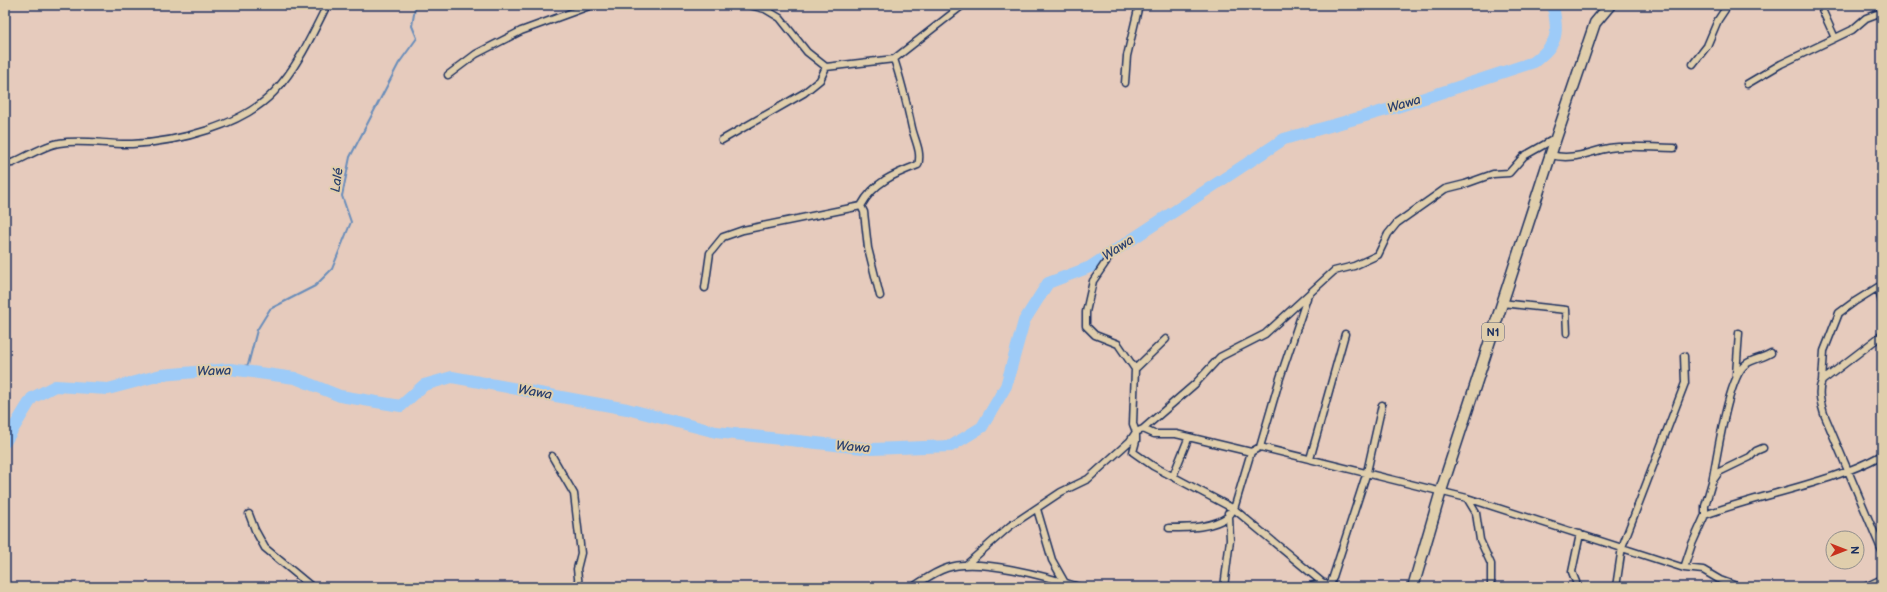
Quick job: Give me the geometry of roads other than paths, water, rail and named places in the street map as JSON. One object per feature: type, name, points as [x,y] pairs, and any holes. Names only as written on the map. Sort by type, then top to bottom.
[{"type":"highway","name":"N1","points":[[1413,587],[1441,491],[1579,69],[1595,23],[1610,5]]},
{"type":"street","points":[[5,164],[12,163],[58,143],[94,142],[133,144],[168,140],[207,130],[237,118],[257,107],[274,92],[302,53],[328,5]]},
{"type":"street","points":[[448,75],[476,54],[521,31],[592,5]]},
{"type":"street","points":[[749,5],[765,9],[780,18],[807,52],[826,67],[894,59],[963,5]]},
{"type":"street","points":[[1125,83],[1127,56],[1139,5]]},
{"type":"street","points":[[1693,64],[1707,46],[1718,20],[1728,5]]},
{"type":"street","points":[[1820,5],[1835,38]]},
{"type":"street","points":[[1747,84],[1781,64],[1852,30],[1866,18],[1882,12]]},
{"type":"street","points":[[705,288],[710,253],[723,237],[743,230],[860,206],[876,185],[892,175],[918,164],[920,158],[912,130],[908,103],[894,59]]},
{"type":"street","points":[[722,140],[804,93],[820,80],[826,67]]},
{"type":"street","points":[[967,564],[1010,526],[1061,492],[1088,479],[1130,441],[1136,432],[1143,429],[1195,384],[1220,357],[1266,334],[1334,271],[1354,266],[1378,255],[1388,234],[1397,223],[1445,189],[1493,174],[1509,173],[1524,156],[1556,138]]},
{"type":"street","points":[[1551,154],[1560,157],[1580,156],[1610,148],[1674,148]]},
{"type":"street","points":[[860,206],[864,212],[868,248],[880,296]]},
{"type":"street","points":[[1108,260],[1093,281],[1086,312],[1086,326],[1095,335],[1118,344],[1135,369],[1133,424],[1136,432],[1136,441],[1133,452],[1153,466],[1231,507],[1324,583],[1331,585],[1367,472],[1382,405]]},
{"type":"street","points":[[1882,302],[1880,286],[1854,302],[1840,313],[1824,351],[1822,381],[1820,386],[1820,400],[1824,414],[1882,551]]},
{"type":"street","points":[[1260,447],[1280,378],[1308,296]]},
{"type":"street","points":[[1502,303],[1566,310],[1567,333]]},
{"type":"street","points":[[1684,568],[1692,544],[1705,515],[1705,506],[1712,482],[1730,392],[1736,374],[1739,333]]},
{"type":"street","points":[[1310,459],[1344,334]]},
{"type":"street","points":[[1822,381],[1882,335]]},
{"type":"street","points":[[1135,369],[1166,338]]},
{"type":"street","points":[[1736,374],[1745,364],[1771,353]]},
{"type":"street","points":[[1616,587],[1622,547],[1684,383],[1684,356]]},
{"type":"street","points":[[1143,429],[1154,434],[1176,434],[1251,452]]},
{"type":"street","points":[[1173,476],[1188,438]]},
{"type":"street","points":[[1224,587],[1230,540],[1228,516],[1251,452],[1260,447],[1367,472],[1467,498],[1684,568],[1703,570],[1720,580],[1739,587]]},
{"type":"street","points":[[1712,482],[1719,472],[1750,457],[1756,451],[1763,448]]},
{"type":"street","points":[[1705,515],[1735,504],[1783,491],[1848,470],[1882,454]]},
{"type":"street","points":[[552,456],[574,494],[581,553],[577,569],[579,587]]},
{"type":"street","points":[[1467,498],[1476,514],[1480,540],[1491,564],[1491,587]]},
{"type":"street","points":[[1037,509],[1052,560],[1065,583]]},
{"type":"street","points":[[249,514],[255,530],[265,548],[312,587]]},
{"type":"street","points":[[1170,528],[1202,527],[1220,522],[1228,516]]},
{"type":"street","points":[[1576,582],[1572,572],[1580,534]]},
{"type":"street","points":[[913,587],[934,573],[948,567],[967,564],[1014,570],[1079,587]]},
{"type":"street","points":[[1865,587],[1882,579]]},
{"type":"street","points":[[1718,587],[1720,580]]},
{"type":"street","points":[[1307,587],[1324,583]]},
{"type":"waterway","name":"Lalé","points":[[230,369],[248,365],[257,330],[270,309],[315,286],[332,269],[351,222],[342,196],[350,157],[399,63],[417,38],[412,26],[415,8],[419,5]]},
{"type":"waterway","name":"Wawa","points":[[5,442],[32,398],[55,386],[108,389],[161,375],[230,369],[295,378],[340,396],[401,406],[424,385],[452,377],[627,409],[716,432],[872,449],[951,446],[982,427],[1006,386],[1024,321],[1048,283],[1090,267],[1284,139],[1397,107],[1534,62],[1548,49],[1555,37],[1556,24],[1553,5]]}]
